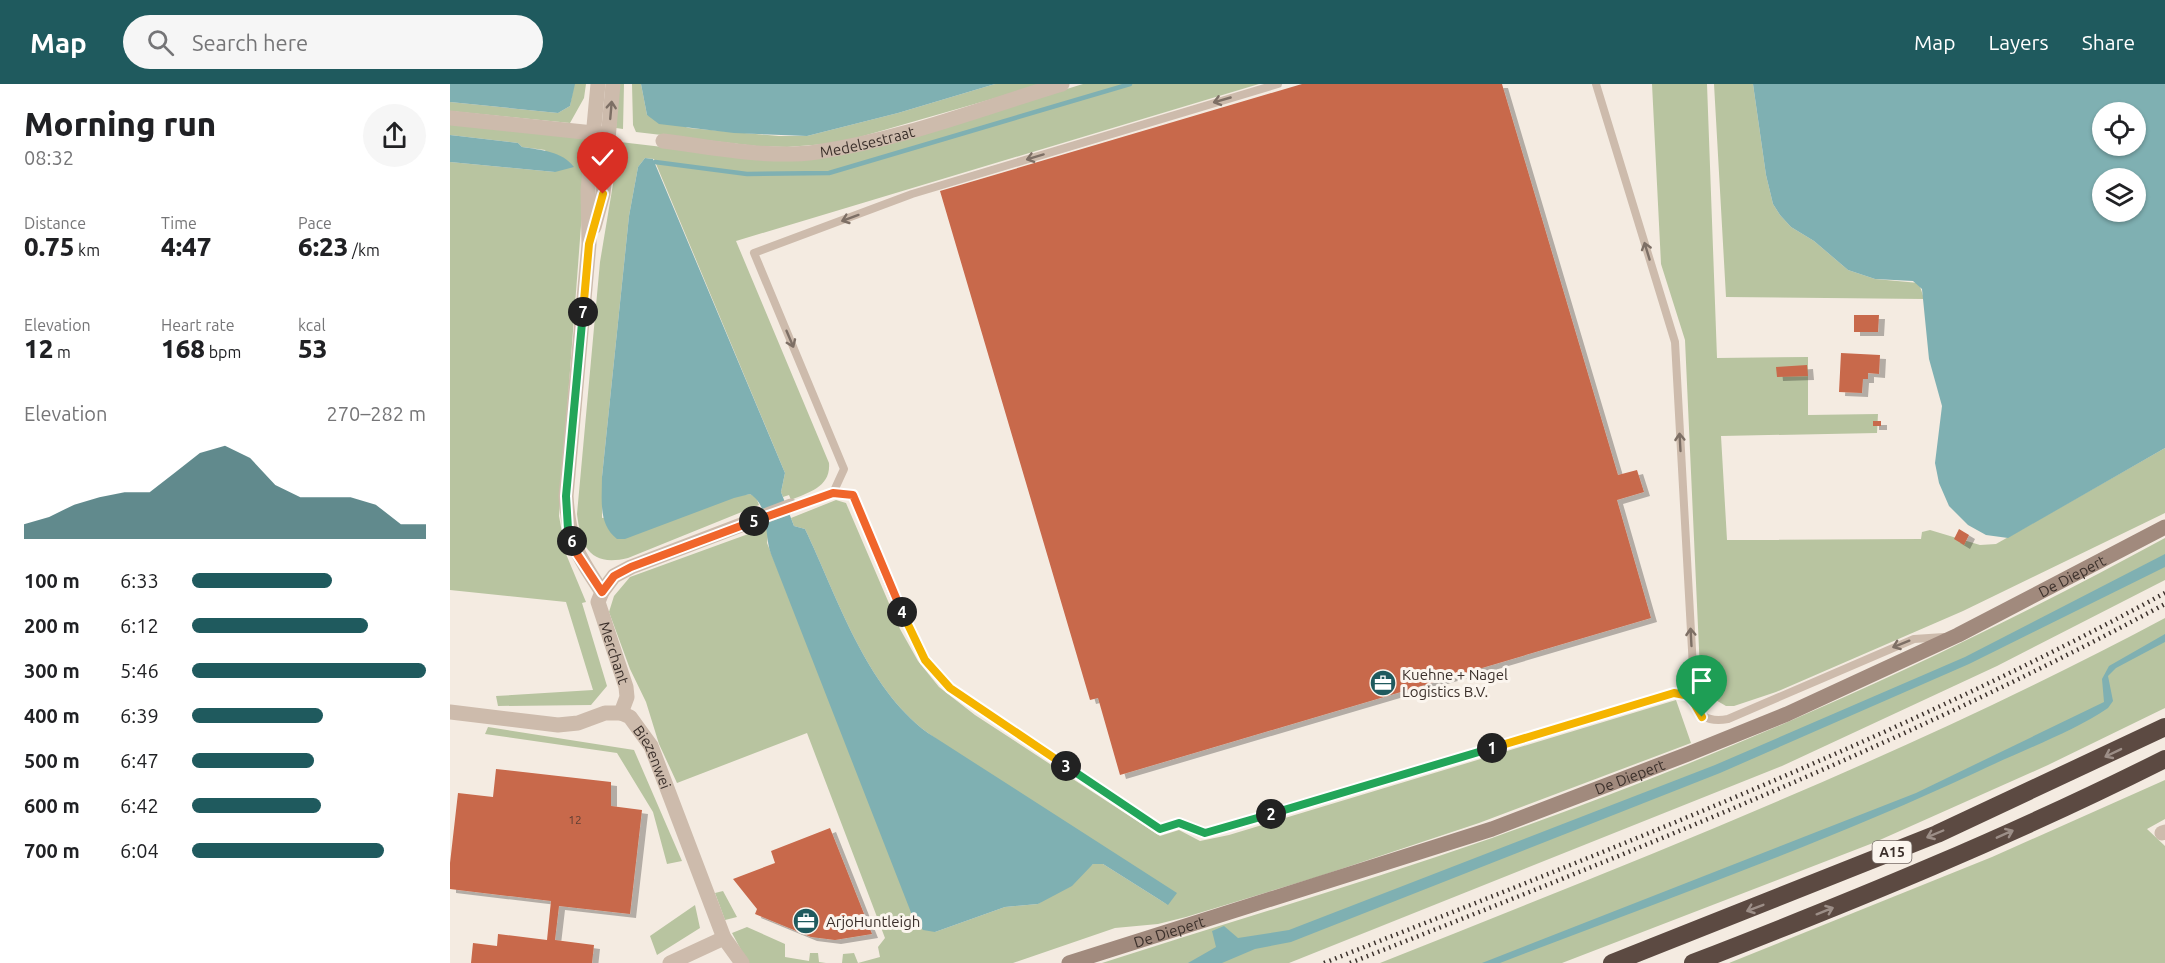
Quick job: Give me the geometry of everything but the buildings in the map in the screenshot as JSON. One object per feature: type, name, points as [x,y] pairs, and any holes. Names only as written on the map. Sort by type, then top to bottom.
[{"type":"highway","name":"A15","points":[[1612,963],[1937,834],[2165,727]]},
{"type":"highway","name":"A15","points":[[1693,963],[1936,865],[2062,809],[2165,759]]},
{"type":"main road","name":"De Diepert","points":[[1069,963],[1492,829],[1787,714],[1958,636],[2165,527]]},
{"type":"street","points":[[589,244],[588,190],[598,84]]},
{"type":"street","points":[[589,244],[603,194],[613,84]]},
{"type":"street","name":"Medelsestraat","points":[[663,141],[767,152],[816,152],[884,138],[1062,84]]},
{"type":"street","points":[[450,118],[609,135]]},
{"type":"street","name":"Merchant","points":[[589,244],[566,496],[568,529],[577,554],[602,592],[598,602],[626,687],[627,697],[621,713]]},
{"type":"street","points":[[602,592],[614,576],[631,567],[791,506]]},
{"type":"street","name":"Biezenwei","points":[[450,712],[558,725],[578,723],[605,713],[621,713],[635,721],[651,746],[724,938],[728,963]]},
{"type":"street","points":[[670,963],[724,938]]},
{"type":"street","name":"Biezenwei","points":[[724,938],[742,963]]},
{"type":"lane","points":[[833,493],[844,469],[754,253],[912,194],[1278,84]]},
{"type":"lane","points":[[1596,84],[1675,342],[1694,686],[1690,696]]},
{"type":"lane","points":[[791,506],[833,493],[853,495],[915,642],[939,677],[950,688],[1160,829],[1179,823],[1205,833],[1674,693],[1690,696],[1702,717],[1718,721],[1728,719],[1914,639],[1958,636]]},
{"type":"green space","points":[[574,84],[586,84],[584,98],[570,123],[450,111],[450,102],[558,113],[570,106]]},
{"type":"green space","points":[[619,84],[624,84],[623,129],[616,128]]},
{"type":"green space","points":[[632,84],[641,84],[647,115],[689,128],[779,136],[807,136],[898,113],[995,84],[1044,84],[839,143],[787,147],[756,146],[636,132],[633,125]]},
{"type":"green space","points":[[1083,84],[1259,84],[736,241],[829,463],[829,471],[823,483],[791,500],[789,495],[783,497],[781,492],[785,473],[654,159],[645,158],[638,167],[629,216],[602,477],[602,518],[750,494],[756,497],[759,505],[628,558],[605,560],[590,552],[581,536],[577,514],[600,262],[620,142],[748,157],[893,142]]},
{"type":"green space","points":[[1652,84],[1707,84],[1717,358],[1808,357],[1808,415],[1878,414],[1877,433],[1721,436],[1727,540],[1921,539],[1922,532],[1930,530],[1980,545],[1996,544],[2165,448],[2165,513],[1963,611],[1776,692],[1734,706],[1726,706],[1707,695],[1700,671],[1685,340],[1661,264]]},
{"type":"green space","points":[[1714,84],[1753,84],[1766,175],[1773,204],[1791,227],[1814,241],[1848,270],[1875,279],[1919,283],[1924,299],[1726,297]]},
{"type":"green space","points":[[450,123],[585,138],[585,173],[559,516],[566,554],[586,602],[582,603],[607,686],[591,705],[498,706],[496,696],[593,690],[566,602],[450,590],[450,162],[555,172],[545,150],[522,147],[518,143],[450,135]]},
{"type":"green space","points":[[836,500],[846,503],[900,629],[918,661],[939,687],[975,715],[1160,836],[1179,830],[1200,841],[1229,835],[1676,700],[1691,743],[1479,823],[1317,877],[1186,917],[1158,924],[1115,928],[1013,963],[858,963],[880,957],[878,947],[885,938],[807,733],[677,783],[659,744],[646,702],[630,669],[609,612],[614,596],[630,577],[762,529],[769,529],[767,543],[799,622],[935,932],[1005,907],[1038,904],[1093,864],[1103,864],[1168,905],[928,733],[906,714],[887,691],[855,639],[805,529],[794,526],[791,518]]},
{"type":"green space","points":[[2165,538],[2165,580],[1997,666],[1782,766],[1289,963],[1102,963],[1444,855],[1665,773],[1834,702],[1918,663]]},
{"type":"green space","points":[[2165,618],[2165,708],[2048,765],[1873,843],[1562,963],[1380,963],[1679,843],[1876,759],[2070,667]]},
{"type":"green space","points":[[488,727],[634,750],[682,861],[667,864],[653,812],[617,753],[485,734]]},
{"type":"green space","points":[[2165,780],[2165,819],[2147,829],[2165,846],[2165,963],[1729,963],[1992,857]]},
{"type":"green space","points":[[723,891],[737,917],[725,920],[715,893]]},
{"type":"green space","points":[[695,905],[700,928],[657,955],[650,936]]},
{"type":"green space","points":[[747,927],[785,944],[785,957],[809,961],[810,953],[818,953],[819,962],[826,963],[748,963],[732,933]]},
{"type":"green space","points":[[854,953],[858,963],[842,963],[843,954]]},
{"type":"water","points":[[450,84],[575,84],[570,106],[558,113],[450,102]]},
{"type":"water","points":[[641,84],[995,84],[898,113],[807,136],[734,133],[659,124],[647,115]]},
{"type":"water","points":[[1753,84],[2165,84],[2165,448],[2008,538],[1986,535],[1968,525],[1949,506],[1939,483],[1935,463],[1942,406],[1929,359],[1922,289],[1913,281],[1875,279],[1848,270],[1814,241],[1791,227],[1773,204],[1766,175]]},
{"type":"water","points":[[450,135],[518,143],[522,147],[557,154],[574,167],[555,172],[450,162]]},
{"type":"water","points":[[645,158],[653,159],[785,473],[781,492],[794,526],[805,529],[855,639],[887,691],[906,714],[928,733],[1177,893],[1168,905],[1103,864],[1093,864],[1072,886],[1038,904],[1005,907],[935,932],[923,930],[912,915],[771,554],[764,514],[756,499],[750,494],[734,498],[625,539],[617,539],[611,533],[602,511],[602,477],[629,216],[638,167]]},
{"type":"water","points":[[2165,554],[2165,567],[1969,664],[1720,773],[1291,942],[1255,949],[1222,963],[1188,963],[1216,947],[1212,931],[1224,926],[1238,938],[1289,930],[1715,765],[1965,657]]},
{"type":"water","points":[[2165,634],[2165,642],[2116,668],[2108,676],[2113,701],[2108,708],[2061,734],[1801,848],[1500,963],[1482,963],[1916,793],[2104,702],[2102,679],[2109,666]]},
{"type":"waterway","points":[[655,162],[747,174],[829,173],[1130,84]]},
{"type":"railway","points":[[1324,963],[1644,835],[1855,745],[1960,697],[2165,593]]},
{"type":"railway","points":[[1350,963],[1763,796],[1966,704],[2165,604]]},
{"type":"place","name":"Kuehne + Nagel Logistics B.V.","points":[[1383,683]]},
{"type":"place","name":"ArjoHuntleigh","points":[[806,921]]},
{"type":"route","points":[[603,194],[589,244],[566,496],[568,529],[577,554],[602,592],[614,576],[631,567],[791,506],[833,493],[853,495],[915,642],[925,660],[939,677],[950,688],[1160,829],[1179,823],[1192,830],[1205,833],[1674,693],[1690,696],[1696,711],[1702,717]]}]
